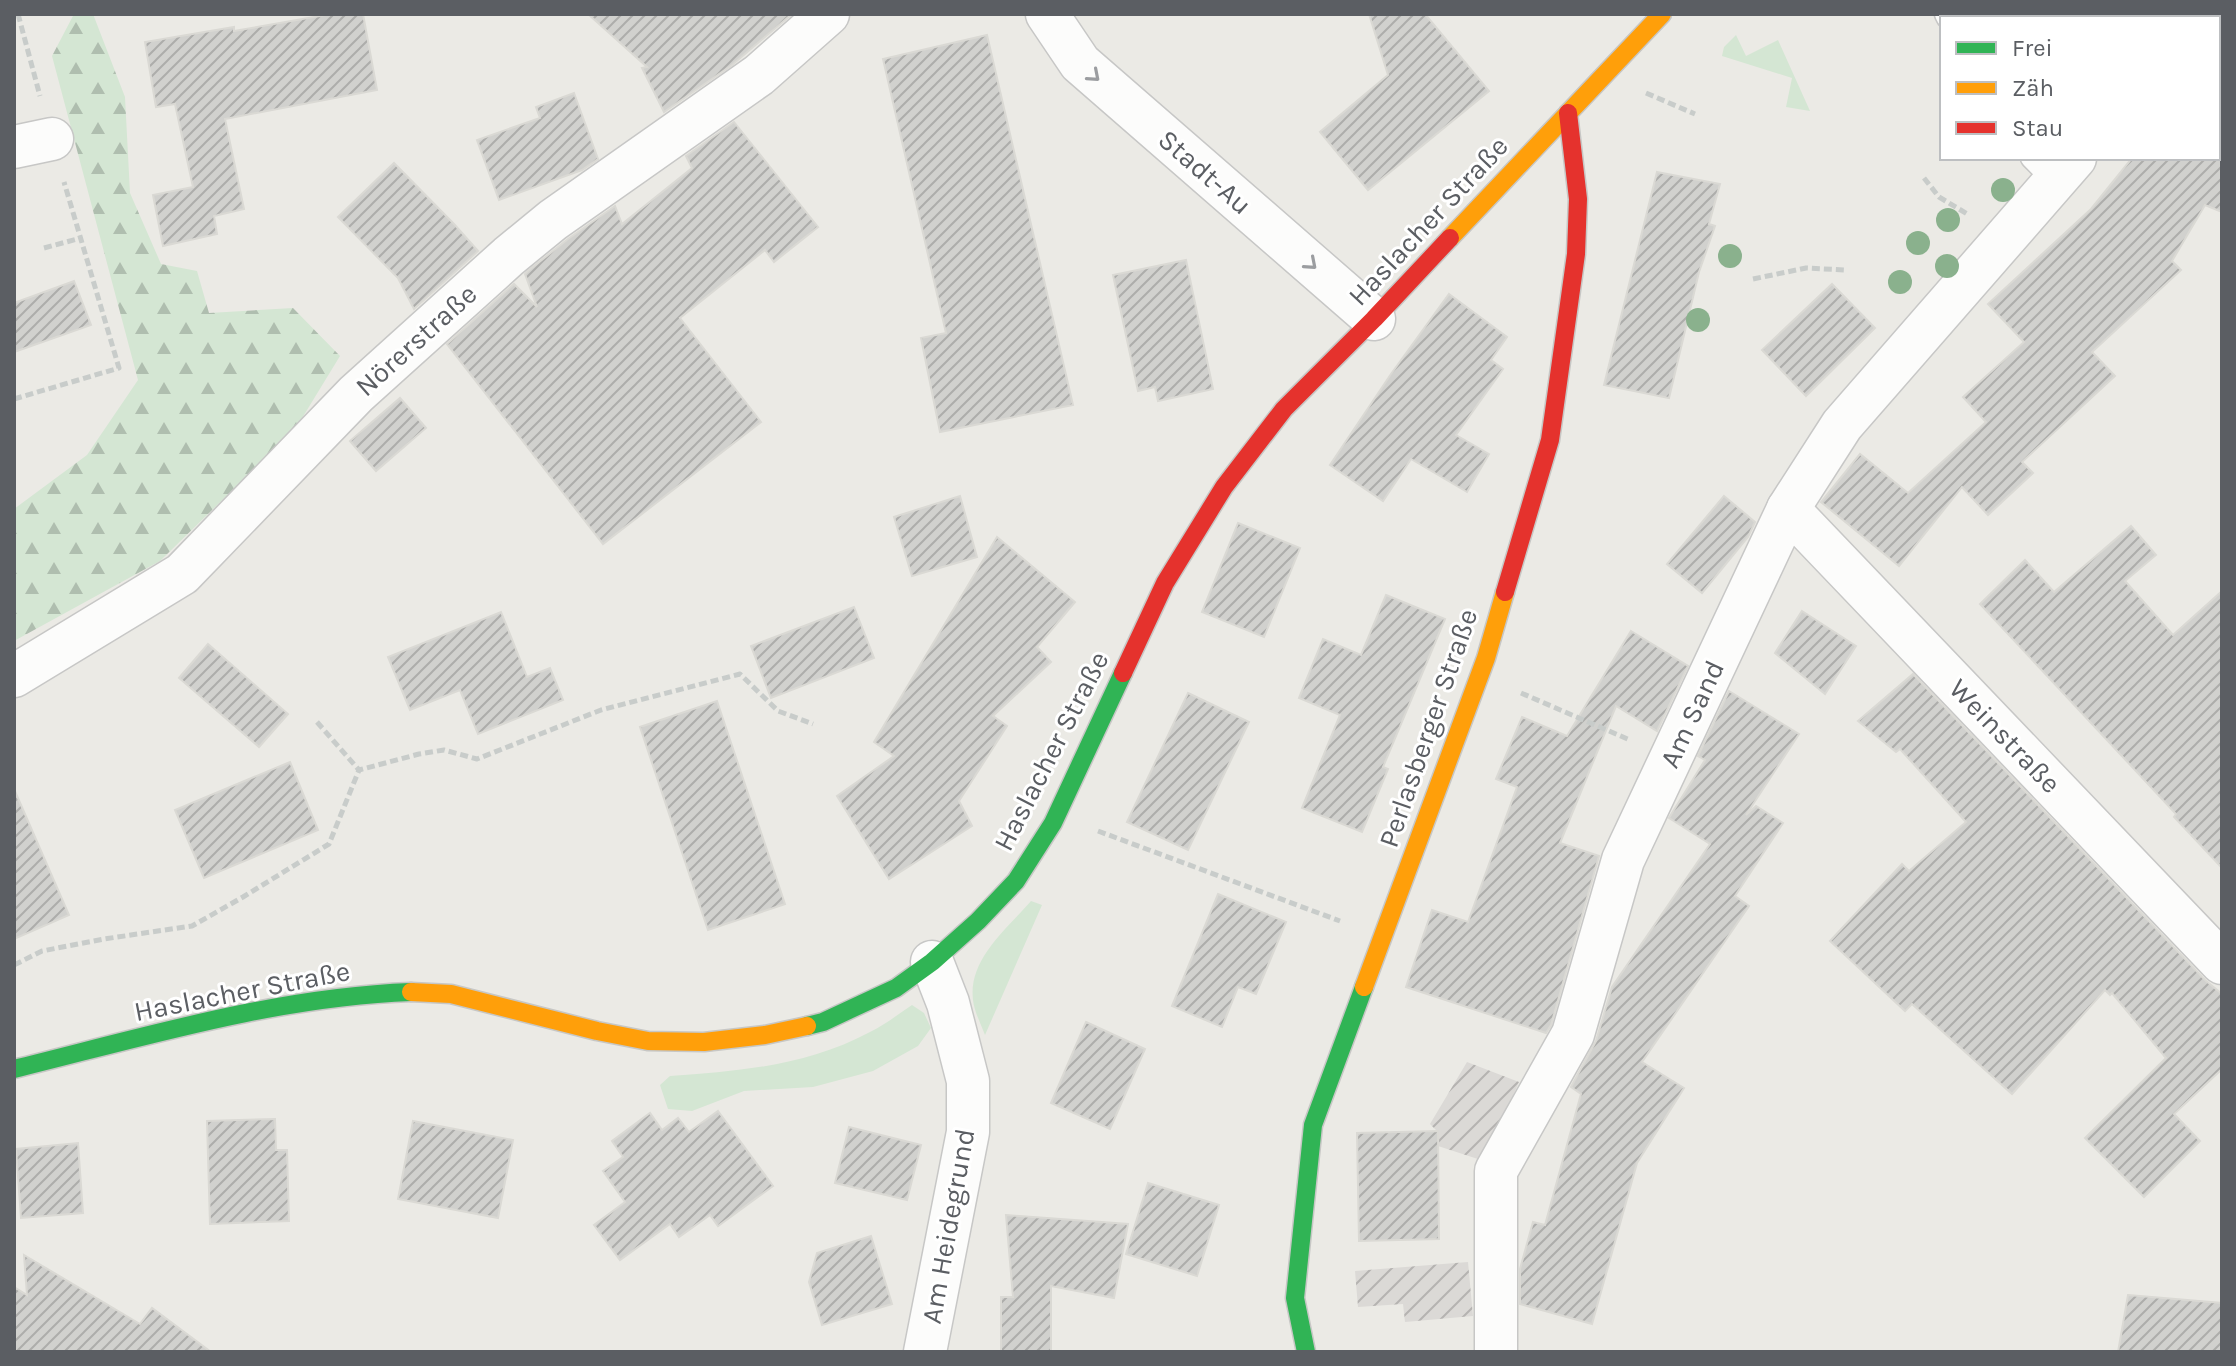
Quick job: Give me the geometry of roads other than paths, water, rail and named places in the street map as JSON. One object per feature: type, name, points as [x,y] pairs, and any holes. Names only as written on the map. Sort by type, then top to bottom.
[{"type":"street","name":"Nörerstraße","points":[[14,676],[182,574],[356,394],[509,256],[553,220],[759,75],[828,14]]},
{"type":"street","name":"Stadt-Au","points":[[1047,14],[1080,63],[1374,319]]},
{"type":"street","name":"Haslacher Straße","points":[[14,1069],[239,1015],[330,998],[409,992],[451,994],[648,1041],[704,1042],[765,1035],[823,1022],[896,988],[932,962],[978,921],[1016,881],[1056,815],[1165,583],[1224,487],[1284,409],[1374,319],[1662,14]]},
{"type":"street","name":"Perlasberger Straße","points":[[1306,1352],[1295,1298],[1313,1125],[1486,658],[1550,440],[1576,254],[1578,199],[1568,113]]},
{"type":"street","name":"Am Sand","points":[[1496,1352],[1496,1171],[1573,1034],[1623,860],[1788,509],[1842,425],[1998,244],[2053,166]]},
{"type":"street","name":"Weinstraße","points":[[1788,509],[2222,963]]},
{"type":"street","name":"Am Heidegrund","points":[[925,1352],[968,1132],[968,1081],[948,1003],[932,962]]}]
